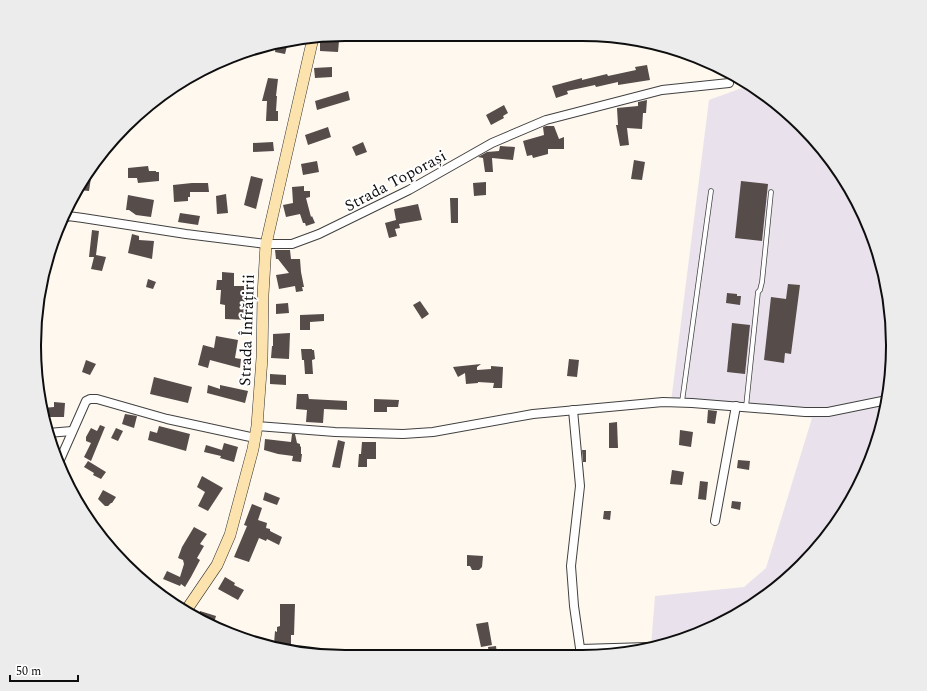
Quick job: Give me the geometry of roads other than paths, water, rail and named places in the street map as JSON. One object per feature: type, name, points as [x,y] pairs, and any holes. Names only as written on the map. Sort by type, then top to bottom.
[{"type":"main road","name":"Strada Înfrățirii","points":[[189,606],[217,565],[230,535],[242,496],[255,438],[262,358],[263,295],[266,244],[312,43]]},
{"type":"street","name":"Strada Toporași","points":[[69,218],[266,244],[292,244],[319,234],[410,190],[492,143],[546,120],[662,90],[729,83]]},
{"type":"street","points":[[62,456],[86,401],[90,399],[97,399],[167,419],[255,438]]},
{"type":"street","points":[[257,426],[335,432],[403,434],[433,432],[505,418],[663,402],[682,402],[805,412],[828,412],[881,401]]},
{"type":"street","points":[[715,521],[736,406]]},
{"type":"street","points":[[573,410],[580,486],[571,566],[580,650]]},
{"type":"street","points":[[54,433],[72,431]]},
{"type":"lane","points":[[682,402],[711,191]]},
{"type":"lane","points":[[746,407],[758,292],[762,282],[771,192]]}]
